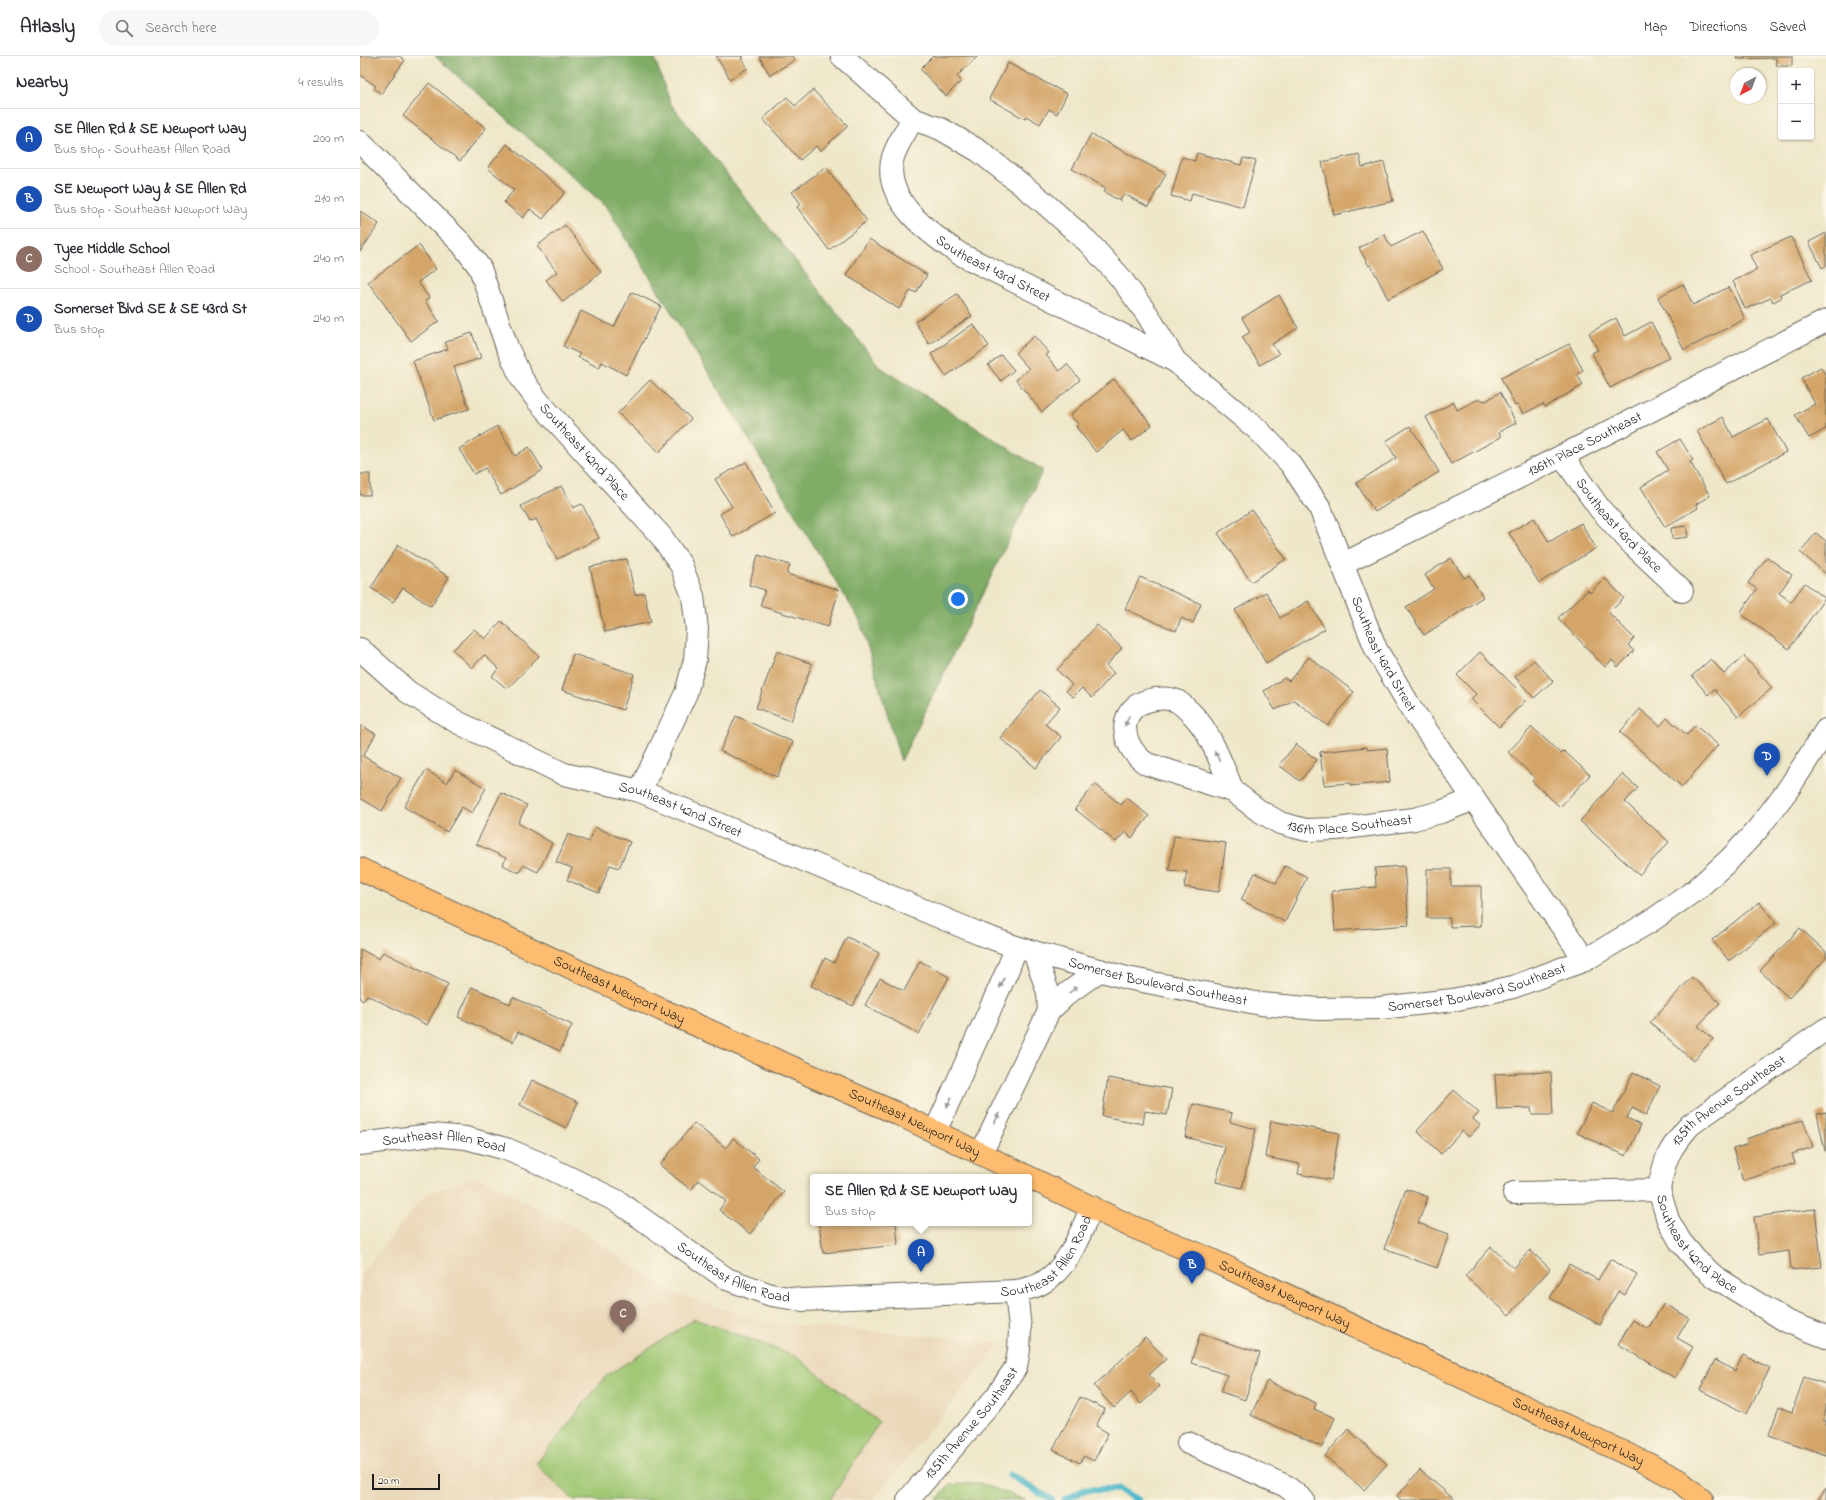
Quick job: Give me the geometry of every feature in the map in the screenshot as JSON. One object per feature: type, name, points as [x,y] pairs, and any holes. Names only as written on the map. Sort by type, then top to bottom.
[{"type":"main road","name":"Southeast Newport Way","points":[[360,870],[662,1010],[935,1132],[1023,1174]]},
{"type":"main road","name":"Southeast Newport Way","points":[[1032,1178],[1092,1207],[1205,1257],[1648,1464],[1678,1480],[1702,1500]]},
{"type":"street","name":"Southeast 43rd Street","points":[[842,56],[913,119],[941,129],[979,151],[1041,200],[1088,242],[1119,276],[1142,308],[1175,361]]},
{"type":"street","name":"Southeast 43rd Street","points":[[913,119],[893,158],[891,176],[899,197],[910,213],[936,238],[960,254],[1175,361],[1257,429],[1290,463],[1306,484],[1320,508],[1376,649],[1411,708],[1585,960]]},
{"type":"street","name":"Southeast 42nd Place","points":[[360,142],[462,244],[480,268],[507,347],[522,379],[538,401],[661,536],[681,565],[692,596],[697,629],[695,660],[686,693],[640,791]]},
{"type":"street","name":"136th Place Southeast","points":[[1343,564],[1562,456],[1826,321]]},
{"type":"street","name":"Southeast 43rd Place","points":[[1562,456],[1600,509],[1633,545],[1682,591]]},
{"type":"street","name":"Southeast 42nd Street","points":[[360,649],[408,692],[457,722],[564,774],[640,791],[980,934],[1025,949]]},
{"type":"street","name":"136th Place Southeast","points":[[1233,791],[1207,734],[1194,716],[1177,701],[1165,698],[1148,700],[1136,705],[1126,722],[1124,733],[1130,749],[1138,758],[1147,764],[1233,791],[1258,810],[1280,823],[1306,830],[1337,829],[1414,819],[1441,812],[1474,799]]},
{"type":"street","name":"Somerset Boulevard Southeast","points":[[1025,949],[1127,978],[1261,1004],[1320,1009],[1380,1008],[1453,1000],[1513,987],[1585,960],[1651,921],[1697,889],[1730,859],[1757,830],[1789,788],[1826,730]]},
{"type":"street","points":[[935,1132],[1008,969],[1025,949],[1048,992],[1049,1011]]},
{"type":"street","points":[[981,1154],[1049,1011],[1068,993],[1100,970]]},
{"type":"street","name":"135th Avenue Southeast","points":[[1659,1190],[1663,1165],[1675,1142],[1690,1125],[1826,1029]]},
{"type":"street","name":"Southeast Allen Road","points":[[360,1144],[432,1134],[466,1138],[506,1149],[537,1162],[617,1201],[727,1279],[771,1294],[802,1300],[1016,1291],[1043,1283],[1067,1259],[1092,1207]]},
{"type":"street","name":"Southeast 42nd Place","points":[[1514,1193],[1659,1190],[1668,1220],[1680,1241],[1696,1260],[1715,1277],[1786,1321],[1826,1337]]},
{"type":"street","name":"135th Avenue Southeast","points":[[908,1500],[996,1397],[1016,1367],[1020,1330],[1016,1291]]},
{"type":"street","points":[[1188,1443],[1286,1486],[1303,1500]]},
{"type":"shaded area","points":[[478,1177],[581,1231],[675,1294],[771,1323],[1001,1342],[873,1500],[360,1500],[360,1274],[426,1194]]},
{"type":"green space","points":[[435,56],[654,56],[670,103],[880,367],[1043,470],[901,761],[860,621],[607,207]]},
{"type":"green space","points":[[695,1319],[795,1356],[879,1422],[830,1500],[574,1500],[536,1464],[606,1376]]},
{"type":"green space","points":[[980,1483],[1026,1500],[937,1500],[950,1485]]},
{"type":"building","points":[[360,56],[399,56],[405,60],[381,94],[374,88],[376,86],[360,75]]},
{"type":"building","points":[[716,56],[744,56],[741,58],[748,68],[730,79]]},
{"type":"building","points":[[759,56],[792,56],[795,60],[770,75]]},
{"type":"building","points":[[933,56],[978,56],[957,76],[961,81],[946,96],[920,69]]},
{"type":"building","points":[[1737,56],[1792,56],[1792,66],[1777,66],[1776,58],[1737,59]]},
{"type":"building","points":[[1008,63],[1067,94],[1057,114],[1049,109],[1040,124],[1026,116],[1025,119],[989,99]]},
{"type":"building","points":[[429,83],[486,128],[460,161],[403,116]]},
{"type":"building","points":[[813,90],[848,126],[820,151],[816,146],[800,160],[763,119],[787,97],[795,106]]},
{"type":"building","points":[[1091,134],[1166,174],[1148,207],[1124,194],[1120,201],[1104,192],[1106,188],[1072,169]]},
{"type":"building","points":[[507,144],[565,192],[543,219],[530,209],[523,218],[504,202],[514,190],[488,168]]},
{"type":"building","points":[[1197,153],[1241,165],[1243,158],[1256,161],[1243,207],[1192,193],[1190,201],[1171,196],[1182,157],[1195,161]]},
{"type":"building","points":[[1359,154],[1362,167],[1384,162],[1393,201],[1334,215],[1322,162]]},
{"type":"building","points":[[826,167],[867,221],[829,250],[797,207],[801,204],[792,192]]},
{"type":"building","points":[[360,211],[379,224],[360,252]]},
{"type":"building","points":[[565,225],[601,272],[563,302],[546,280],[557,272],[537,246]]},
{"type":"building","points":[[1423,231],[1443,269],[1388,299],[1371,265],[1369,266],[1359,248],[1384,234],[1391,247]]},
{"type":"building","points":[[1826,233],[1826,266],[1822,268],[1809,242]]},
{"type":"building","points":[[1791,237],[1812,280],[1780,294],[1781,298],[1773,302],[1771,298],[1745,309],[1733,281],[1757,270],[1750,255]]},
{"type":"building","points":[[869,239],[927,275],[916,293],[911,290],[899,309],[846,275]]},
{"type":"building","points":[[419,245],[436,269],[418,282],[429,298],[425,301],[439,321],[411,341],[368,282]]},
{"type":"building","points":[[1683,284],[1693,305],[1729,287],[1745,319],[1684,350],[1658,297]]},
{"type":"building","points":[[632,292],[661,306],[626,375],[602,362],[599,368],[578,357],[580,354],[563,346],[581,311],[614,327]]},
{"type":"building","points":[[957,294],[972,316],[929,344],[915,322]]},
{"type":"building","points":[[1279,295],[1298,328],[1272,344],[1279,354],[1260,365],[1242,337],[1250,332],[1242,318]]},
{"type":"building","points":[[1616,318],[1625,336],[1651,322],[1670,357],[1610,388],[1592,353],[1598,350],[1589,333]]},
{"type":"building","points":[[973,324],[989,346],[946,376],[931,354]]},
{"type":"building","points":[[472,333],[481,358],[454,367],[469,409],[434,420],[413,361],[448,349],[445,342]]},
{"type":"building","points":[[1034,336],[1049,353],[1046,355],[1059,371],[1067,364],[1080,380],[1042,412],[1016,380],[1029,369],[1015,353]]},
{"type":"building","points":[[1569,344],[1583,370],[1577,374],[1583,385],[1545,407],[1543,404],[1523,414],[1518,405],[1515,406],[1501,378]]},
{"type":"building","points":[[1001,355],[1014,370],[1001,381],[988,365]]},
{"type":"building","points":[[1821,367],[1826,376],[1826,429],[1809,438],[1795,415],[1815,404],[1801,378]]},
{"type":"building","points":[[1114,379],[1152,425],[1132,441],[1123,430],[1096,452],[1076,427],[1079,425],[1070,415]]},
{"type":"building","points":[[650,380],[691,419],[659,452],[618,413]]},
{"type":"building","points":[[1500,392],[1516,423],[1499,432],[1501,437],[1451,464],[1426,417],[1454,402],[1457,410],[1479,399],[1486,401]]},
{"type":"building","points":[[1723,417],[1733,437],[1768,419],[1786,452],[1726,484],[1697,431]]},
{"type":"building","points":[[497,426],[515,456],[529,447],[543,470],[501,495],[485,468],[474,474],[459,449]]},
{"type":"building","points":[[1410,426],[1439,472],[1375,512],[1356,483],[1396,458],[1386,441]]},
{"type":"building","points":[[1680,439],[1693,460],[1690,462],[1710,496],[1696,504],[1698,508],[1665,527],[1641,487],[1668,470],[1657,452]]},
{"type":"building","points":[[746,462],[775,513],[733,537],[720,514],[732,507],[715,479]]},
{"type":"building","points":[[360,474],[370,474],[370,495],[360,495]]},
{"type":"building","points":[[561,486],[573,508],[582,504],[599,538],[557,559],[536,519],[530,522],[521,506]]},
{"type":"building","points":[[1252,510],[1286,559],[1251,582],[1218,533]]},
{"type":"building","points":[[1534,518],[1549,542],[1581,523],[1596,548],[1539,583],[1509,533]]},
{"type":"building","points":[[1686,526],[1688,537],[1672,539],[1671,528]]},
{"type":"building","points":[[1816,533],[1826,541],[1826,574],[1800,552]]},
{"type":"building","points":[[398,545],[449,577],[431,606],[403,588],[393,602],[371,588]]},
{"type":"building","points":[[758,555],[790,565],[787,574],[839,590],[828,627],[760,606],[765,590],[749,585]]},
{"type":"building","points":[[1767,557],[1792,575],[1779,593],[1791,602],[1805,583],[1825,598],[1789,649],[1740,613],[1757,589],[1748,583]]},
{"type":"building","points":[[1451,558],[1464,578],[1469,575],[1483,597],[1424,635],[1406,607],[1434,589],[1425,575]]},
{"type":"building","points":[[627,559],[635,595],[644,593],[651,622],[605,632],[590,567]]},
{"type":"building","points":[[1140,577],[1201,604],[1193,623],[1181,618],[1176,631],[1125,609]]},
{"type":"building","points":[[1605,578],[1624,598],[1609,613],[1634,638],[1628,645],[1634,651],[1618,667],[1612,660],[1605,667],[1558,618],[1588,590],[1590,593]]},
{"type":"building","points":[[1266,592],[1280,618],[1308,601],[1325,629],[1266,663],[1235,610]]},
{"type":"building","points":[[501,621],[539,656],[507,689],[492,676],[499,669],[484,655],[472,668],[453,650],[474,629],[485,639]]},
{"type":"building","points":[[1097,625],[1122,648],[1106,666],[1114,673],[1092,698],[1082,688],[1073,697],[1066,691],[1072,685],[1057,670]]},
{"type":"building","points":[[777,651],[812,664],[791,721],[756,708]]},
{"type":"building","points":[[1480,652],[1527,699],[1499,727],[1471,699],[1476,694],[1457,675]]},
{"type":"building","points":[[573,654],[634,674],[623,710],[562,690]]},
{"type":"building","points":[[1744,656],[1772,688],[1738,717],[1714,689],[1708,695],[1692,676],[1711,659],[1724,674]]},
{"type":"building","points":[[1309,657],[1354,692],[1328,726],[1294,700],[1275,710],[1264,691],[1284,678],[1289,681]]},
{"type":"building","points":[[1534,660],[1553,681],[1534,698],[1515,677]]},
{"type":"building","points":[[1040,690],[1060,707],[1045,724],[1061,737],[1036,768],[1000,738]]},
{"type":"building","points":[[1640,709],[1660,726],[1667,718],[1687,735],[1695,725],[1718,745],[1682,787],[1620,732]]},
{"type":"building","points":[[736,716],[793,742],[777,777],[720,751]]},
{"type":"building","points":[[360,725],[376,734],[363,756],[401,778],[382,811],[360,798]]},
{"type":"building","points":[[1532,727],[1561,754],[1564,751],[1590,775],[1560,807],[1532,781],[1535,778],[1508,752]]},
{"type":"building","points":[[1296,744],[1317,760],[1300,781],[1279,765]]},
{"type":"building","points":[[1367,747],[1367,750],[1387,748],[1390,782],[1351,786],[1350,783],[1324,785],[1320,752]]},
{"type":"building","points":[[426,770],[447,783],[455,770],[486,788],[472,813],[462,807],[447,832],[404,807]]},
{"type":"building","points":[[1622,774],[1638,788],[1625,802],[1669,842],[1639,875],[1580,821]]},
{"type":"building","points":[[1095,784],[1121,805],[1127,798],[1149,816],[1132,838],[1125,832],[1116,842],[1075,809]]},
{"type":"building","points":[[501,793],[527,805],[518,823],[552,843],[538,872],[523,865],[519,873],[503,865],[506,858],[476,844]]},
{"type":"building","points":[[595,827],[630,842],[619,868],[610,865],[599,893],[567,880],[572,868],[556,862],[568,834],[589,842]]},
{"type":"building","points":[[1174,836],[1226,843],[1219,892],[1184,887],[1187,872],[1169,870]]},
{"type":"building","points":[[1285,866],[1307,877],[1285,922],[1241,900],[1255,873],[1276,883]]},
{"type":"building","points":[[1404,866],[1409,925],[1335,931],[1332,891],[1376,887],[1375,868]]},
{"type":"building","points":[[1427,869],[1451,869],[1451,886],[1481,886],[1481,926],[1450,927],[1450,918],[1427,918]]},
{"type":"building","points":[[1759,902],[1776,923],[1729,961],[1712,940]]},
{"type":"building","points":[[1800,928],[1826,952],[1826,958],[1789,998],[1760,971]]},
{"type":"building","points":[[847,937],[879,953],[853,1006],[811,986],[825,958],[834,963]]},
{"type":"building","points":[[360,949],[379,959],[383,952],[448,984],[427,1025],[367,995],[363,1001],[360,999]]},
{"type":"building","points":[[920,961],[949,977],[919,1034],[865,1005],[880,978],[904,991]]},
{"type":"building","points":[[1692,977],[1720,1003],[1698,1026],[1713,1039],[1693,1061],[1650,1022]]},
{"type":"building","points":[[472,987],[510,1004],[513,997],[572,1025],[560,1051],[518,1032],[513,1042],[458,1017]]},
{"type":"building","points":[[1551,1072],[1553,1115],[1532,1115],[1531,1108],[1497,1109],[1495,1074]]},
{"type":"building","points":[[1633,1072],[1660,1086],[1646,1115],[1632,1108],[1627,1118],[1641,1125],[1626,1156],[1577,1133],[1592,1103],[1613,1113]]},
{"type":"building","points":[[1108,1078],[1172,1089],[1167,1115],[1145,1111],[1143,1124],[1102,1116]]},
{"type":"building","points":[[532,1080],[578,1102],[566,1128],[520,1105]]},
{"type":"building","points":[[1454,1090],[1479,1113],[1473,1119],[1480,1125],[1469,1137],[1462,1131],[1441,1154],[1417,1131]]},
{"type":"building","points":[[1193,1104],[1232,1113],[1230,1122],[1256,1129],[1242,1188],[1216,1182],[1225,1147],[1185,1137]]},
{"type":"building","points":[[1826,1112],[1826,1151],[1825,1151],[1817,1114]]},
{"type":"building","points":[[1803,1120],[1813,1147],[1792,1154],[1795,1163],[1743,1181],[1733,1149],[1748,1144],[1746,1139]]},
{"type":"building","points":[[1271,1121],[1339,1133],[1331,1180],[1298,1174],[1300,1164],[1265,1157]]},
{"type":"building","points":[[694,1123],[726,1148],[733,1138],[759,1159],[753,1167],[784,1192],[750,1234],[719,1210],[726,1201],[699,1180],[691,1190],[660,1165]]},
{"type":"building","points":[[1406,1189],[1428,1197],[1418,1223],[1449,1234],[1437,1268],[1384,1249]]},
{"type":"building","points":[[1815,1209],[1822,1267],[1791,1270],[1789,1251],[1759,1255],[1754,1217]]},
{"type":"building","points":[[819,1226],[896,1226],[898,1245],[823,1253]]},
{"type":"building","points":[[1491,1247],[1514,1268],[1530,1250],[1550,1269],[1509,1315],[1465,1276]]},
{"type":"building","points":[[1610,1259],[1637,1274],[1625,1295],[1618,1291],[1600,1325],[1550,1298],[1569,1264],[1598,1280]]},
{"type":"building","points":[[1664,1303],[1689,1318],[1677,1338],[1693,1347],[1675,1378],[1618,1344],[1633,1320],[1648,1329]]},
{"type":"building","points":[[1200,1334],[1260,1353],[1245,1400],[1221,1392],[1227,1375],[1191,1363]]},
{"type":"building","points":[[1145,1337],[1166,1359],[1149,1375],[1160,1386],[1141,1404],[1131,1392],[1114,1408],[1094,1386]]},
{"type":"building","points":[[1743,1355],[1770,1368],[1747,1414],[1700,1390],[1715,1360],[1735,1371]]},
{"type":"building","points":[[1804,1377],[1826,1384],[1826,1410],[1823,1420],[1826,1421],[1826,1455],[1769,1435],[1779,1407],[1792,1412]]},
{"type":"building","points":[[1267,1381],[1316,1403],[1314,1409],[1335,1418],[1322,1447],[1251,1415]]},
{"type":"building","points":[[1080,1397],[1105,1409],[1096,1426],[1108,1433],[1094,1461],[1084,1456],[1080,1463],[1053,1450]]},
{"type":"building","points":[[1348,1429],[1387,1464],[1364,1490],[1325,1456]]},
{"type":"building","points":[[1420,1470],[1455,1500],[1401,1500],[1397,1496]]},
{"type":"building","points":[[1826,1488],[1826,1500],[1818,1500]]},
{"type":"waterway","points":[[1010,1475],[1052,1500]]},
{"type":"waterway","points":[[1065,1500],[1084,1490],[1119,1489],[1138,1500]]},
{"type":"place","name":"Somerset Blvd SE & SE 43rd St","points":[[1767,776]]},
{"type":"place","name":"SE Allen Rd & SE Newport Way","points":[[921,1272]]},
{"type":"place","name":"SE Newport Way & SE Allen Rd","points":[[1192,1284]]},
{"type":"place","name":"Tyee Middle School","points":[[623,1333]]}]
